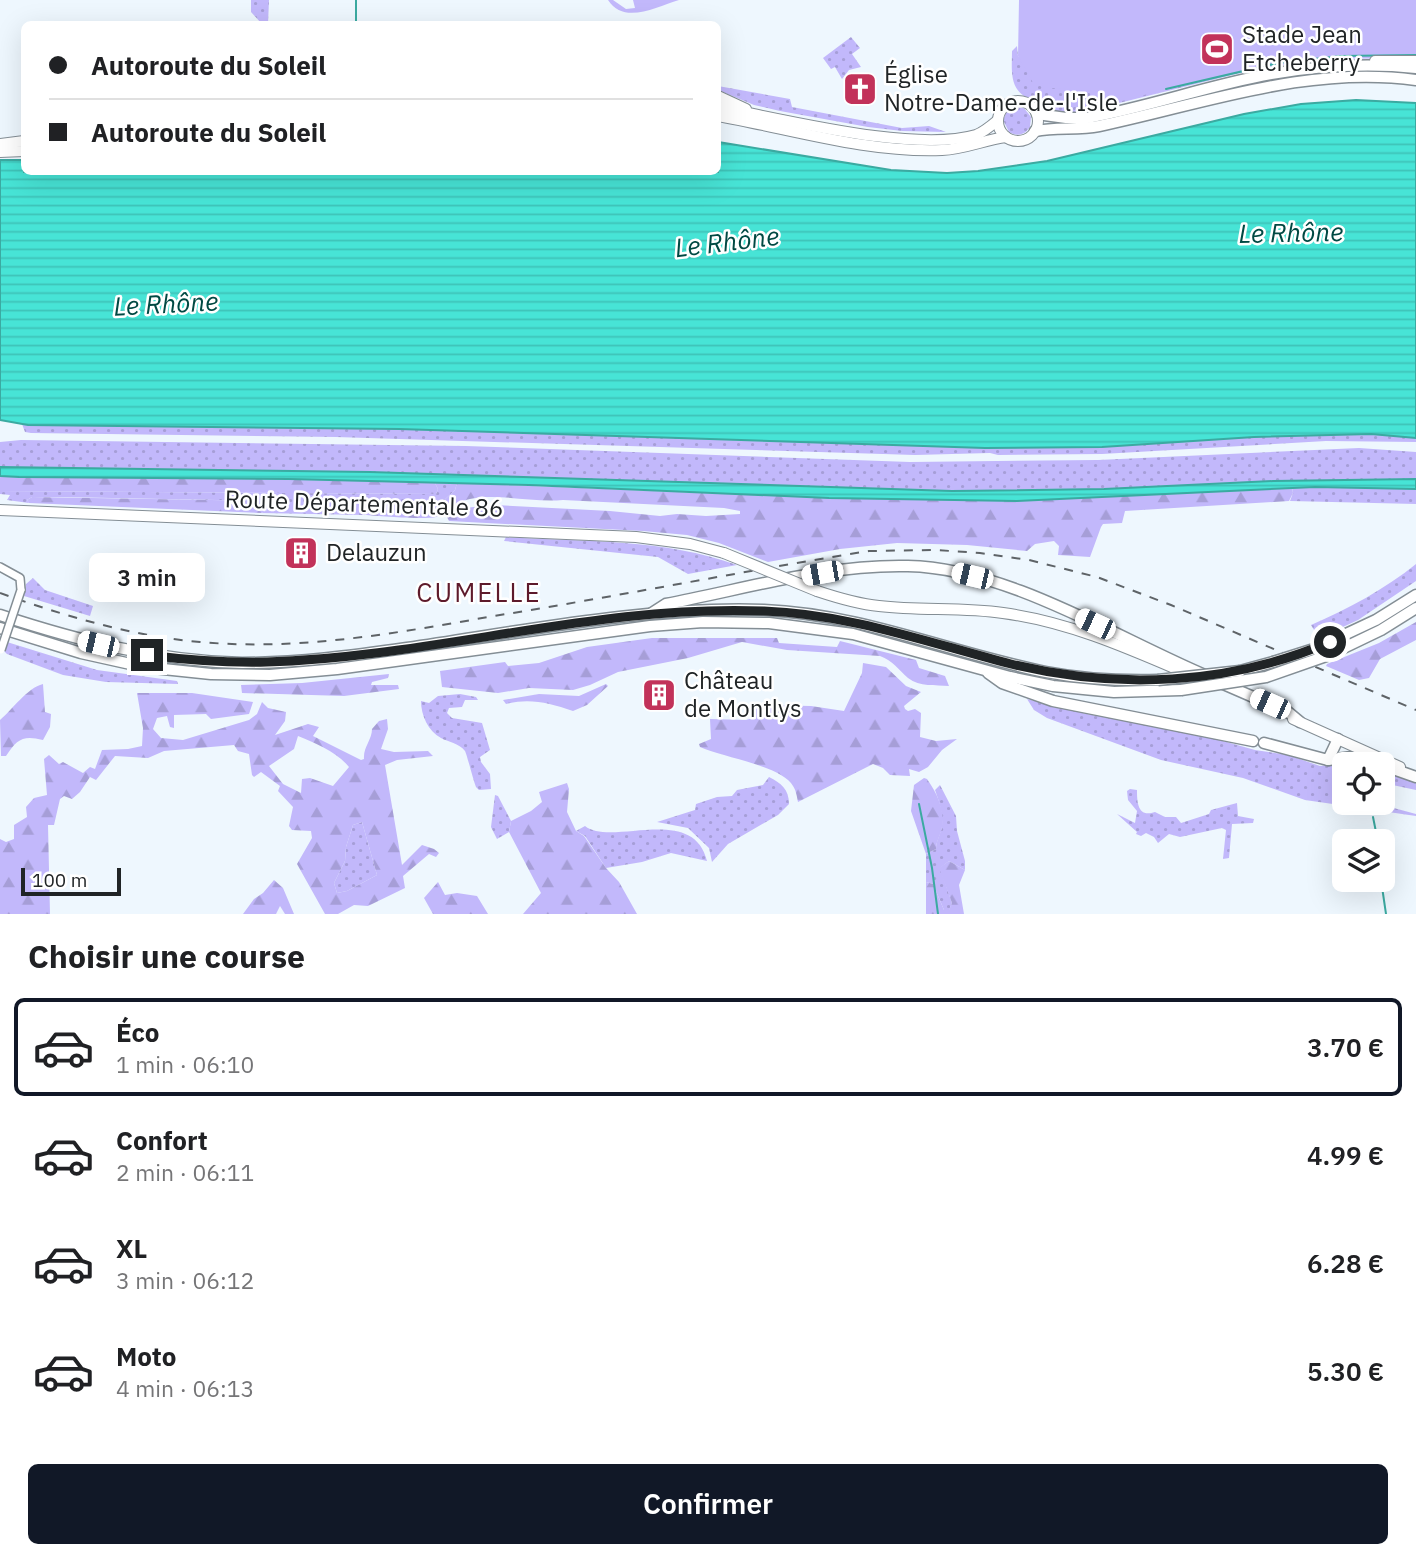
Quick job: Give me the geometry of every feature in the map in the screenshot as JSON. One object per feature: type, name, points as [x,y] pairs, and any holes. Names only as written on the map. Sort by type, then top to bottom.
[{"type":"highway","points":[[1037,114],[1087,118],[1268,75],[1359,65],[1416,68]]},
{"type":"highway","points":[[1035,131],[1097,127],[1285,83],[1356,77],[1416,80]]},
{"type":"highway","points":[[649,615],[666,604],[844,570],[909,566],[942,569],[972,576],[1058,607],[1288,712],[1300,722]]},
{"type":"highway","points":[[0,615],[84,641],[147,655],[244,663],[333,657],[649,615],[725,610],[801,614],[891,630],[1046,672],[1095,679],[1158,680],[1240,670],[1314,649],[1376,620],[1416,595]]},
{"type":"highway","points":[[0,628],[81,653],[144,667],[211,674],[260,675],[337,669],[650,626],[740,621],[853,634],[1035,683],[1092,691],[1146,692],[1181,690],[1266,677],[1329,655],[1381,630],[1416,608]]},
{"type":"highway","points":[[983,669],[1002,683],[1054,701],[1332,760]]},
{"type":"highway","points":[[1328,760],[1338,739]]},
{"type":"highway","points":[[1395,769],[1416,776]]},
{"type":"main road","points":[[1268,75],[1311,65],[1416,61]]},
{"type":"main road","points":[[721,97],[755,114]]},
{"type":"main road","points":[[721,108],[877,136],[921,139],[974,135],[998,120],[1005,107],[1015,102],[1026,103],[1037,114],[1038,125],[1030,138],[1014,141],[1000,130],[998,120]]},
{"type":"main road","points":[[721,117],[851,142],[924,150],[957,149],[1006,137]]},
{"type":"main road","points":[[0,144],[21,142]]},
{"type":"main road","points":[[0,152],[21,152]]},
{"type":"main road","name":"Route Départementale 86","points":[[0,510],[636,537],[690,544],[724,553],[843,600],[880,606],[980,610],[1072,627],[1110,640],[1300,722],[1416,776]]},
{"type":"street","points":[[0,567],[20,578],[21,590],[0,650]]},
{"type":"green space","points":[[251,0],[269,0],[268,21],[259,21],[251,12]]},
{"type":"green space","points":[[608,0],[613,0],[626,9],[635,8],[633,0],[679,0],[651,10],[631,13],[623,12]]},
{"type":"green space","name":"Stade Jean Etcheberry","points":[[1019,0],[1416,0],[1416,58],[1339,59],[1293,63],[1179,86],[1111,104],[1107,92],[1051,88],[1051,84],[1033,83],[1018,56]]},
{"type":"green space","points":[[851,37],[860,48],[852,54],[861,67],[849,70],[842,79],[835,67],[831,69],[823,58]]},
{"type":"green space","points":[[1416,39],[1344,59],[1294,63],[1236,74],[1081,115],[1042,111],[1019,92],[1012,70],[1012,51],[1017,46],[1018,56],[1051,84],[1051,88]]},
{"type":"green space","points":[[721,87],[790,99],[792,107],[902,128],[929,126],[946,132],[868,127],[754,105],[721,91]]},
{"type":"green space","points":[[1014,107],[1024,108],[1031,117],[1030,127],[1021,134],[1009,132],[1003,120],[1006,113]]},
{"type":"green space","points":[[22,424],[399,429],[985,448],[1102,447],[1254,437],[1371,434],[1416,438],[1416,442],[1326,441],[1102,454],[915,455],[336,437],[31,433],[25,432]]},
{"type":"green space","points":[[21,440],[466,446],[910,462],[1098,460],[1359,448],[1416,452],[1416,479],[952,491],[370,472],[0,467],[0,442]]},
{"type":"green space","points":[[0,476],[435,483],[438,489],[436,494],[0,491]]},
{"type":"green space","points":[[435,483],[457,483],[455,490],[439,505],[371,502],[362,505],[364,515],[261,513],[270,509],[267,501],[32,497],[27,500],[29,503],[7,500],[10,495],[0,494],[0,491],[436,494],[438,489]]},
{"type":"green space","points":[[457,483],[829,498],[1017,501],[1292,488],[1293,493],[1289,501],[1125,511],[1122,523],[1103,524],[1090,557],[1058,555],[1059,546],[1054,541],[1035,544],[1027,551],[967,545],[897,543],[840,549],[768,562],[719,543],[687,535],[449,521],[447,517],[464,508],[495,505],[660,516],[740,514],[740,511],[724,508],[481,497],[465,500],[430,518],[364,515],[362,505],[371,502],[439,505],[455,490]]},
{"type":"green space","points":[[1381,486],[1416,489],[1416,504],[1290,501],[1292,488]]},
{"type":"green space","points":[[32,497],[268,501],[270,509],[261,513],[29,503],[27,500]]},
{"type":"green space","points":[[506,537],[652,546],[709,556],[737,565],[688,574],[658,557],[504,541]]},
{"type":"green space","points":[[1416,564],[1416,581],[1358,620],[1319,638],[1311,625],[1366,598]]},
{"type":"green space","points":[[33,578],[45,590],[93,606],[90,616],[24,596],[26,584]]},
{"type":"green space","points":[[1416,622],[1416,640],[1380,659],[1369,678],[1359,680],[1326,666],[1379,643]]},
{"type":"green space","points":[[652,638],[777,638],[779,643],[837,647],[840,641],[916,660],[919,668],[945,676],[949,686],[913,681],[880,656],[787,650],[742,642],[688,658],[618,672],[573,690],[529,688],[498,693],[442,687],[440,671],[505,662],[508,666],[539,663],[587,647]]},
{"type":"green space","points":[[7,642],[97,670],[177,681],[178,684],[106,682],[63,675],[7,654],[4,651]]},
{"type":"green space","points":[[863,663],[886,667],[906,686],[921,692],[904,706],[908,711],[915,709],[921,713],[920,737],[936,741],[957,739],[942,750],[928,767],[919,772],[909,769],[910,776],[890,775],[873,764],[798,802],[793,786],[777,773],[700,747],[699,744],[711,739],[710,719],[746,720],[756,717],[756,709],[762,705],[811,706],[844,711],[862,673]]},
{"type":"green space","points":[[389,674],[388,678],[372,682],[371,685],[398,685],[399,689],[344,696],[242,693],[241,685],[302,683]]},
{"type":"green space","points":[[43,684],[45,712],[51,714],[50,727],[43,740],[25,738],[6,756],[1,756],[0,720],[26,694]]},
{"type":"green space","points":[[606,684],[608,686],[587,705],[573,711],[540,702],[506,704],[503,700],[539,694],[579,696]]},
{"type":"green space","points":[[137,693],[192,693],[253,702],[249,714],[211,719],[206,714],[174,715],[174,728],[170,727],[167,716],[157,718],[153,729],[161,738],[183,740],[249,720],[257,714],[262,702],[268,708],[286,712],[285,721],[275,735],[308,724],[319,727],[313,736],[361,760],[364,759],[372,729],[379,721],[387,719],[388,729],[381,749],[394,752],[428,751],[433,756],[397,760],[385,765],[402,865],[422,845],[439,853],[436,857],[429,854],[403,876],[405,888],[368,906],[354,905],[338,914],[325,914],[297,864],[312,838],[311,831],[292,830],[289,826],[293,807],[278,791],[280,786],[261,772],[254,777],[252,775],[249,754],[238,751],[234,745],[164,751],[148,758],[115,756],[96,780],[90,777],[72,799],[64,796],[60,799],[54,825],[48,825],[50,914],[0,914],[0,839],[6,842],[14,839],[14,825],[27,817],[26,807],[34,798],[47,795],[44,759],[49,755],[59,764],[63,762],[83,773],[90,767],[95,769],[102,750],[142,746],[143,728]],"holes":[[[298,736],[332,752],[349,767],[333,786],[310,778],[302,779],[301,793],[283,784],[269,766],[294,749]],[[362,822],[377,875],[347,891],[337,893],[334,883],[345,861],[353,825]]]},
{"type":"green space","points":[[460,694],[476,697],[478,700],[465,700],[462,707],[449,708],[447,713],[452,718],[482,723],[490,750],[480,757],[490,774],[491,789],[479,790],[476,787],[465,751],[436,735],[422,712],[421,701],[429,703],[438,696]]},
{"type":"green space","points":[[1027,699],[1087,714],[1198,734],[1255,750],[1288,755],[1320,766],[1332,764],[1332,804],[1305,800],[1243,778],[1161,760],[1047,718],[1034,710]]},
{"type":"green space","points":[[1395,774],[1416,781],[1416,790],[1395,786]]},
{"type":"green space","points":[[769,777],[783,787],[788,794],[789,804],[778,815],[728,844],[712,862],[709,848],[688,828],[657,822],[695,810],[696,804],[717,797],[732,796],[737,790],[763,785]]},
{"type":"green space","points":[[924,778],[937,796],[943,821],[936,849],[926,854],[911,811],[914,785]]},
{"type":"green space","points":[[567,783],[567,812],[576,831],[584,836],[619,882],[637,914],[523,914],[541,893],[509,832],[511,821],[542,802],[539,792]]},
{"type":"green space","points":[[940,785],[956,816],[965,861],[965,870],[949,861],[940,868],[952,903],[949,911],[944,910],[933,884],[926,882],[926,854],[936,849],[942,826],[935,790]]},
{"type":"green space","points":[[1137,790],[1138,804],[1145,813],[1155,812],[1165,817],[1176,817],[1181,823],[1209,814],[1211,810],[1237,803],[1238,816],[1254,819],[1253,823],[1232,824],[1229,858],[1223,859],[1226,830],[1222,828],[1180,837],[1169,834],[1158,843],[1146,833],[1141,836],[1136,834],[1137,832],[1117,814],[1135,823],[1137,811],[1128,800],[1127,791]]},
{"type":"green space","points":[[495,795],[511,821],[509,832],[497,839],[491,827]]},
{"type":"green space","points":[[1395,808],[1416,814],[1395,813]]},
{"type":"green space","points":[[362,822],[377,875],[347,891],[337,893],[334,883],[345,861],[353,825]]},
{"type":"green space","points":[[585,826],[597,831],[669,830],[686,834],[699,844],[707,861],[671,853],[642,862],[606,868],[585,836],[576,831]]},
{"type":"green space","points":[[949,861],[965,870],[959,885],[964,914],[926,914],[926,882],[933,884],[944,910],[949,910],[952,903],[939,868]]},
{"type":"green space","points":[[274,880],[283,888],[294,914],[285,914],[280,906],[276,914],[243,914],[254,899]]},
{"type":"green space","points":[[438,882],[445,895],[457,893],[477,896],[488,914],[433,914],[424,898]]},
{"type":"water","name":"Le Rhône","points":[[1356,100],[1416,103],[1416,438],[1371,434],[1254,437],[1102,447],[985,448],[399,429],[28,425],[0,420],[0,160],[21,160],[21,175],[721,175],[721,142],[891,170],[947,173],[1047,161],[1244,114],[1301,104]]},
{"type":"water","points":[[0,467],[370,472],[952,491],[1416,479],[1416,489],[1315,487],[1017,501],[829,498],[529,485],[289,479],[19,477],[0,476]]},
{"type":"waterway","points":[[356,0],[356,21]]},
{"type":"waterway","points":[[1166,89],[1278,63],[1341,56],[1416,55]]},
{"type":"waterway","points":[[919,804],[938,914]]},
{"type":"waterway","points":[[1373,817],[1375,829]]},
{"type":"waterway","points":[[1383,892],[1386,914]]},
{"type":"railway","points":[[0,593],[74,617],[149,635],[200,642],[274,644],[348,639],[421,628],[869,551],[936,550],[980,553],[1029,560],[1097,577],[1171,605],[1416,710]]},
{"type":"place","name":"Stade Jean Etcheberry","points":[[1217,49]]},
{"type":"place","name":"Église Notre-Dame-de-l'Isle","points":[[860,89]]},
{"type":"place","name":"Delauzun","points":[[301,553]]},
{"type":"place","name":"Château de Montlys","points":[[659,695]]},
{"type":"district","name":"CUMELLE","points":[[479,593]]},
{"type":"route","points":[[147,655],[211,662],[302,660],[675,611],[703,610],[768,611],[828,617],[891,630],[1046,672],[1095,679],[1137,681],[1207,676],[1261,666],[1330,642]]}]
